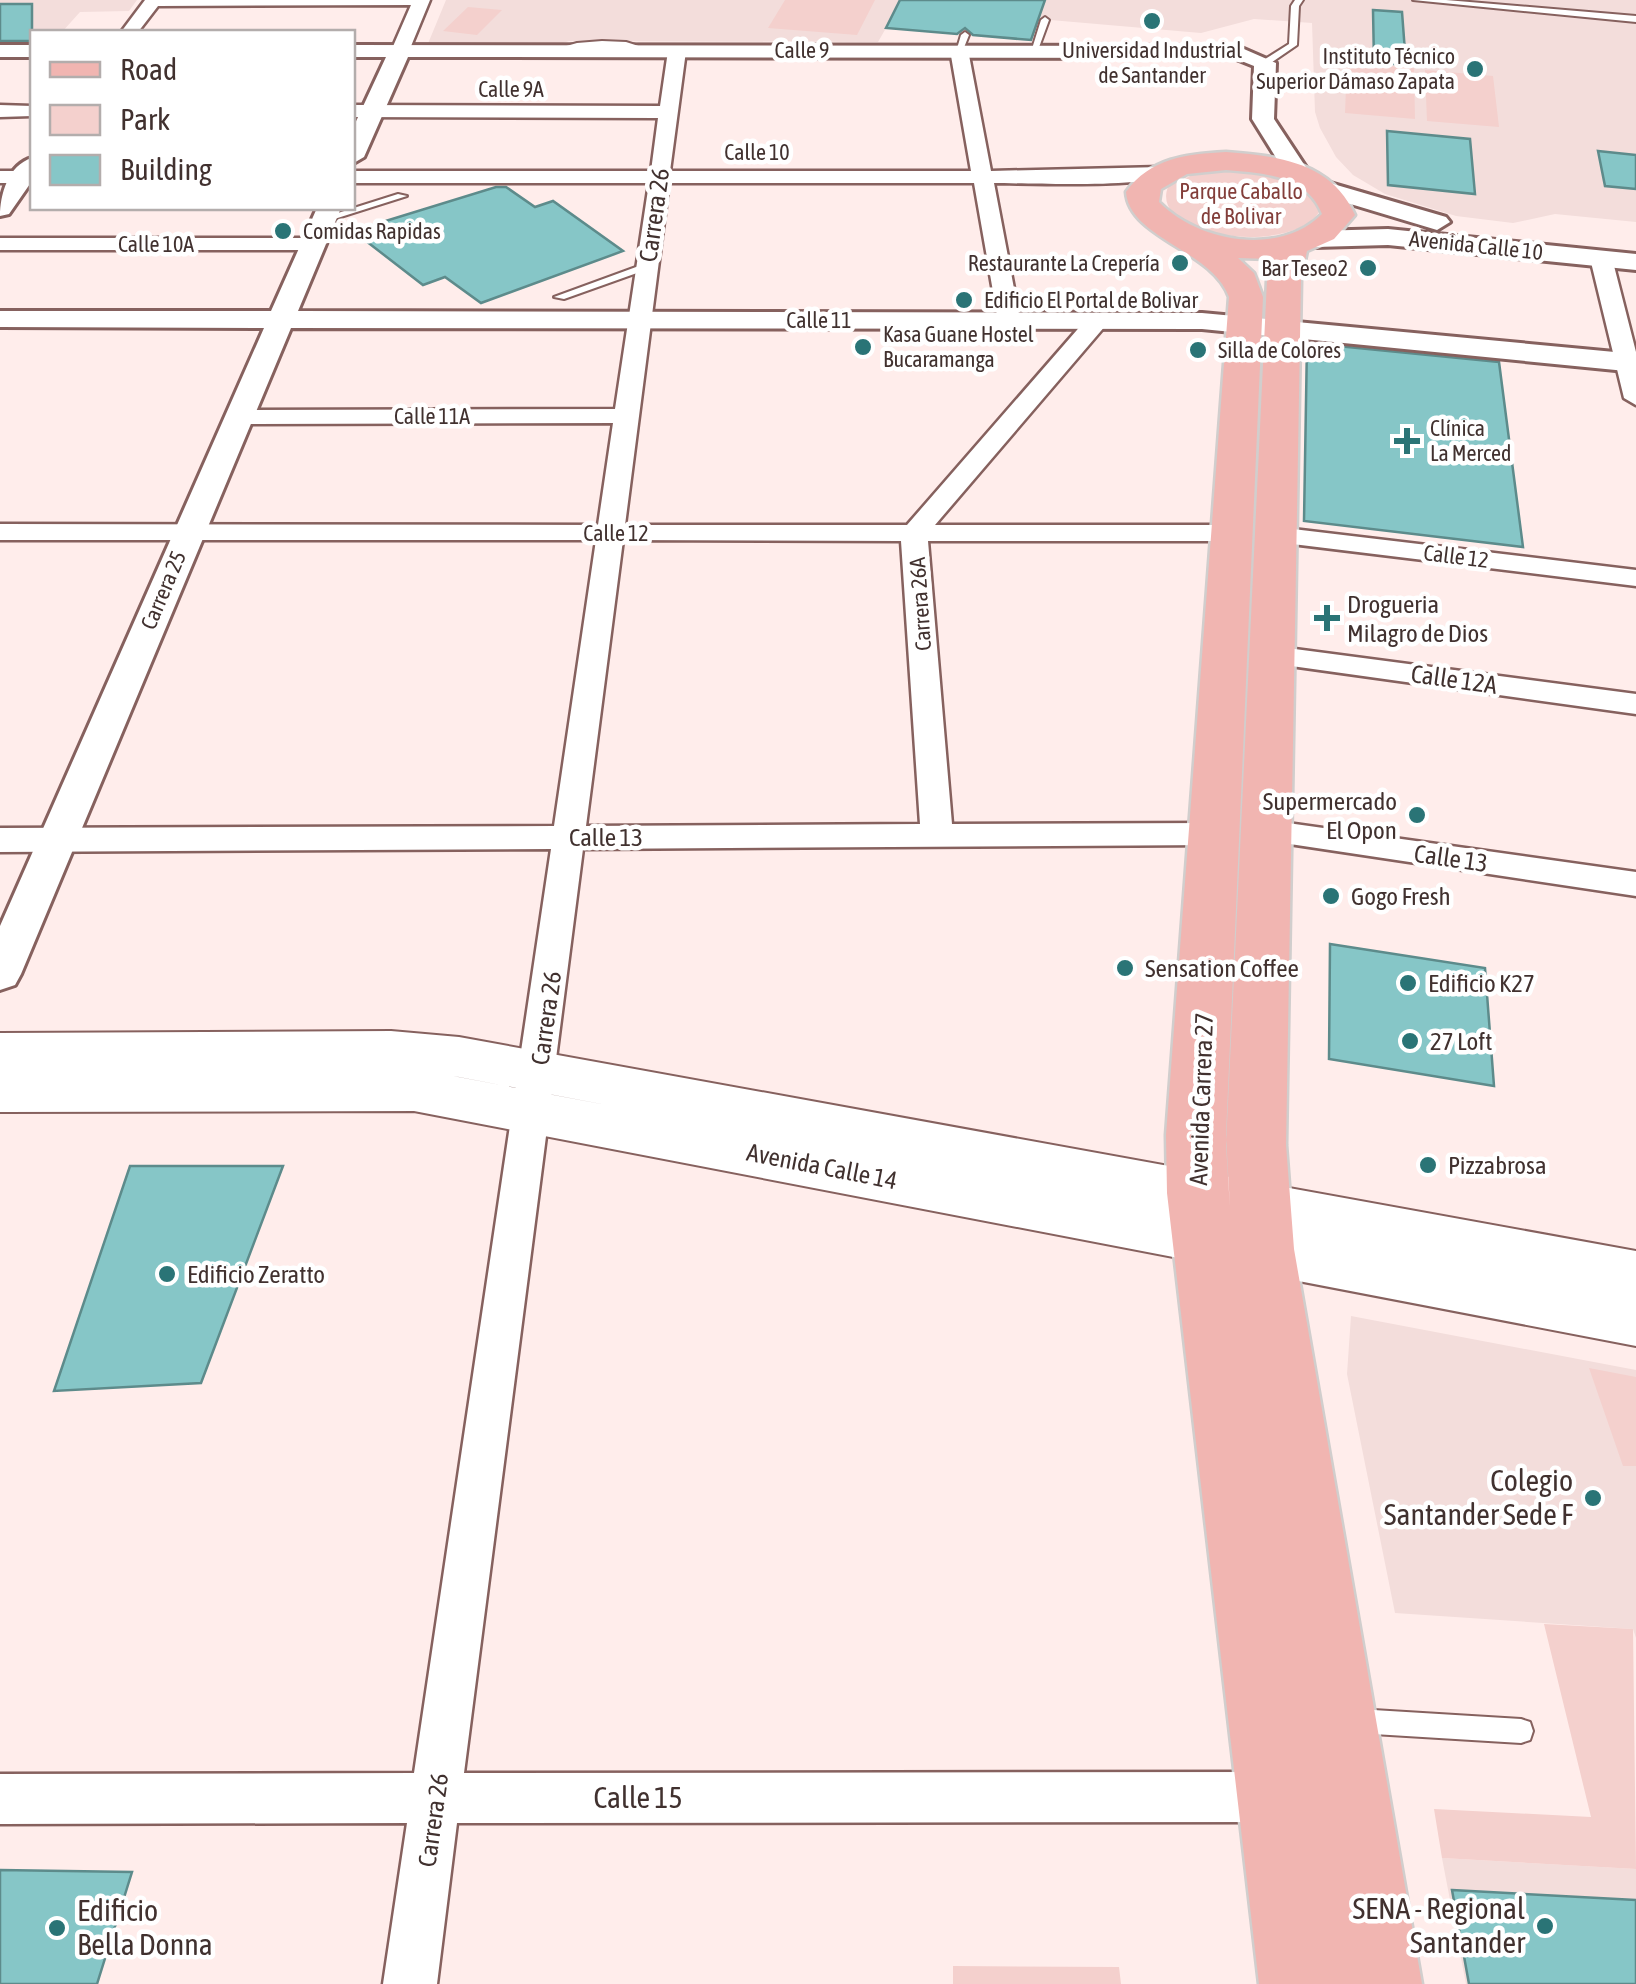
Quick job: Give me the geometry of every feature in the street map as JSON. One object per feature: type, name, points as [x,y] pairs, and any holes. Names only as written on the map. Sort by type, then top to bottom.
[{"type":"main road","points":[[1161,173],[1198,162],[1226,161],[1256,163],[1311,181]]},
{"type":"main road","name":"Avenida Carrera 27","points":[[1161,173],[1142,192],[1143,204],[1166,227],[1237,273],[1264,326]]},
{"type":"main road","name":"Avenida Carrera 27","points":[[1311,181],[1336,201],[1339,215],[1331,228],[1303,242],[1264,326],[1254,534],[1213,834],[1196,1135],[1230,1221],[1338,1720],[1380,1984]]},
{"type":"main road","points":[[1186,237],[1239,248],[1303,242]]},
{"type":"main road","name":"Avenida Carrera 27","points":[[1254,534],[1272,655],[1267,831],[1256,1145],[1230,1221],[1276,1797],[1301,1984]]},
{"type":"main road","name":"Avenida Calle 14","points":[[0,1053],[391,1051],[535,1090],[1230,1221],[1636,1275]]},
{"type":"main road","name":"Avenida Calle 14","points":[[0,1092],[535,1090]]},
{"type":"main road","name":"Avenida Calle 14","points":[[1230,1221],[1636,1321]]},
{"type":"street","points":[[132,30],[154,0],[422,0],[400,51],[363,111],[355,144]]},
{"type":"street","name":"Calle 9","points":[[355,51],[677,51],[962,42],[1034,50],[1209,50],[1258,59]]},
{"type":"street","points":[[962,42],[1009,320]]},
{"type":"street","points":[[0,51],[30,51]]},
{"type":"street","name":"Carrera 26","points":[[410,1984],[677,51]]},
{"type":"street","points":[[1258,59],[1262,119],[1311,181]]},
{"type":"street","points":[[0,110],[30,110]]},
{"type":"street","name":"Calle 9A","points":[[363,111],[668,112]]},
{"type":"street","name":"Calle 10","points":[[355,177],[982,177],[1161,173]]},
{"type":"street","points":[[0,209],[22,174]]},
{"type":"street","name":"Avenida Calle 10","points":[[1311,181],[1451,226],[1636,248]]},
{"type":"street","name":"Calle 10A","points":[[0,244],[322,224]]},
{"type":"street","name":"Carrera 25","points":[[0,974],[322,224]]},
{"type":"street","name":"Avenida Calle 10","points":[[1303,242],[1388,237],[1636,262]]},
{"type":"street","points":[[1601,258],[1632,363],[1636,398]]},
{"type":"street","name":"Calle 11","points":[[0,319],[1098,320],[1264,326],[1632,363]]},
{"type":"street","name":"Carrera 26A","points":[[937,835],[914,533],[1098,320]]},
{"type":"street","name":"Calle 11A","points":[[237,417],[627,416]]},
{"type":"street","name":"Calle 12","points":[[0,532],[1254,534],[1636,578]]},
{"type":"street","name":"Calle 12A","points":[[1272,655],[1636,704]]},
{"type":"street","name":"Calle 13","points":[[1267,831],[1636,884]]},
{"type":"street","name":"Calle 13","points":[[0,840],[1213,834]]},
{"type":"street","name":"Calle 15","points":[[0,1800],[1276,1797]]},
{"type":"lane","points":[[1258,59],[1293,45],[1298,0]]},
{"type":"lane","points":[[1417,0],[1636,19]]},
{"type":"lane","points":[[1603,0],[1607,16]]},
{"type":"lane","points":[[1034,50],[1045,20]]},
{"type":"lane","points":[[322,224],[402,196]]},
{"type":"lane","points":[[560,297],[647,266]]},
{"type":"lane","points":[[1338,1720],[1521,1732]]},
{"type":"shaded area","points":[[0,0],[137,0],[129,11],[80,12],[64,30],[30,30],[30,44],[0,43]]},
{"type":"shaded area","name":"Instituto Técnico Superior Dámaso Zapata","points":[[446,0],[1636,0],[1636,222],[1555,214],[1513,223],[1456,216],[1385,194],[1353,175],[1336,157],[1315,112],[1312,23],[1254,19],[1201,33],[1039,19],[1031,41],[886,28],[878,42],[569,41],[553,46],[427,46]]},
{"type":"shaded area","points":[[1351,1316],[1636,1370],[1636,1638],[1633,1629],[1395,1613],[1347,1374]]},
{"type":"shaded area","name":"SENA - Regional Santander","points":[[1442,1858],[1636,1869],[1636,1984],[1466,1984]]},
{"type":"green space","points":[[785,0],[875,0],[857,35],[768,28]]},
{"type":"green space","points":[[468,7],[502,10],[477,35],[443,31]]},
{"type":"green space","points":[[1347,63],[1414,68],[1415,119],[1345,113]]},
{"type":"green space","points":[[1425,70],[1493,76],[1499,127],[1427,121]]},
{"type":"green space","name":"Parque Caballo de Bolivar","points":[[1216,169],[1282,178],[1316,200],[1319,212],[1304,226],[1254,237],[1200,229],[1179,219],[1168,205],[1168,187],[1196,173]]},
{"type":"green space","points":[[1589,1368],[1636,1377],[1636,1466],[1623,1466]]},
{"type":"green space","points":[[1544,1624],[1633,1629],[1636,1869],[1442,1858],[1434,1809],[1591,1817]]},
{"type":"green space","points":[[953,1966],[1119,1967],[1121,1984],[953,1984]]},
{"type":"building","points":[[900,0],[1045,0],[1031,40],[973,35],[965,28],[957,34],[886,28]]},
{"type":"building","points":[[0,4],[32,4],[30,41],[0,41]]},
{"type":"building","points":[[1373,10],[1402,12],[1406,65],[1374,62]]},
{"type":"building","points":[[1387,131],[1470,139],[1475,194],[1388,185]]},
{"type":"building","points":[[1598,151],[1636,155],[1636,189],[1605,186]]},
{"type":"building","points":[[506,187],[535,207],[553,201],[623,251],[481,303],[445,277],[423,285],[353,231]]},
{"type":"building","name":"Clínica La Merced","points":[[1307,343],[1499,362],[1523,547],[1304,521]]},
{"type":"building","points":[[1330,944],[1485,968],[1494,1086],[1329,1059]]},
{"type":"building","name":"Edificio Zeratto","points":[[130,1166],[283,1166],[201,1383],[54,1391]]},
{"type":"building","name":"Edificio Bella Donna","points":[[0,1870],[132,1872],[97,1984],[0,1984]]},
{"type":"building","name":"SENA - Regional Santander","points":[[1452,1890],[1636,1900],[1636,1984],[1469,1984]]},
{"type":"place","name":"Universidad Industrial de Santander","points":[[1152,21]]},
{"type":"place","name":"Instituto Técnico Superior Dámaso Zapata","points":[[1475,69]]},
{"type":"place","name":"Comidas Rapidas","points":[[283,231]]},
{"type":"place","name":"Restaurante La Crepería","points":[[1180,263]]},
{"type":"place","name":"Bar Teseo2","points":[[1368,268]]},
{"type":"place","name":"Edificio El Portal de Bolivar","points":[[964,300]]},
{"type":"place","name":"Kasa Guane Hostel Bucaramanga","points":[[863,347]]},
{"type":"place","name":"Silla de Colores","points":[[1198,350]]},
{"type":"place","name":"Clínica La Merced","points":[[1407,441]]},
{"type":"place","name":"Drogueria Milagro de Dios","points":[[1327,618]]},
{"type":"place","name":"Supermercado El Opon","points":[[1417,815]]},
{"type":"place","name":"Gogo Fresh","points":[[1331,896]]},
{"type":"place","name":"Sensation Coffee","points":[[1125,968]]},
{"type":"place","name":"Edificio K27","points":[[1408,983]]},
{"type":"place","name":"27 Loft","points":[[1410,1041]]},
{"type":"place","name":"Pizzabrosa","points":[[1428,1165]]},
{"type":"place","name":"Edificio Zeratto","points":[[167,1274]]},
{"type":"place","name":"Colegio Santander Sede F","points":[[1593,1498]]},
{"type":"place","name":"SENA - Regional Santander","points":[[1545,1926]]},
{"type":"place","name":"Edificio Bella Donna","points":[[57,1928]]}]
